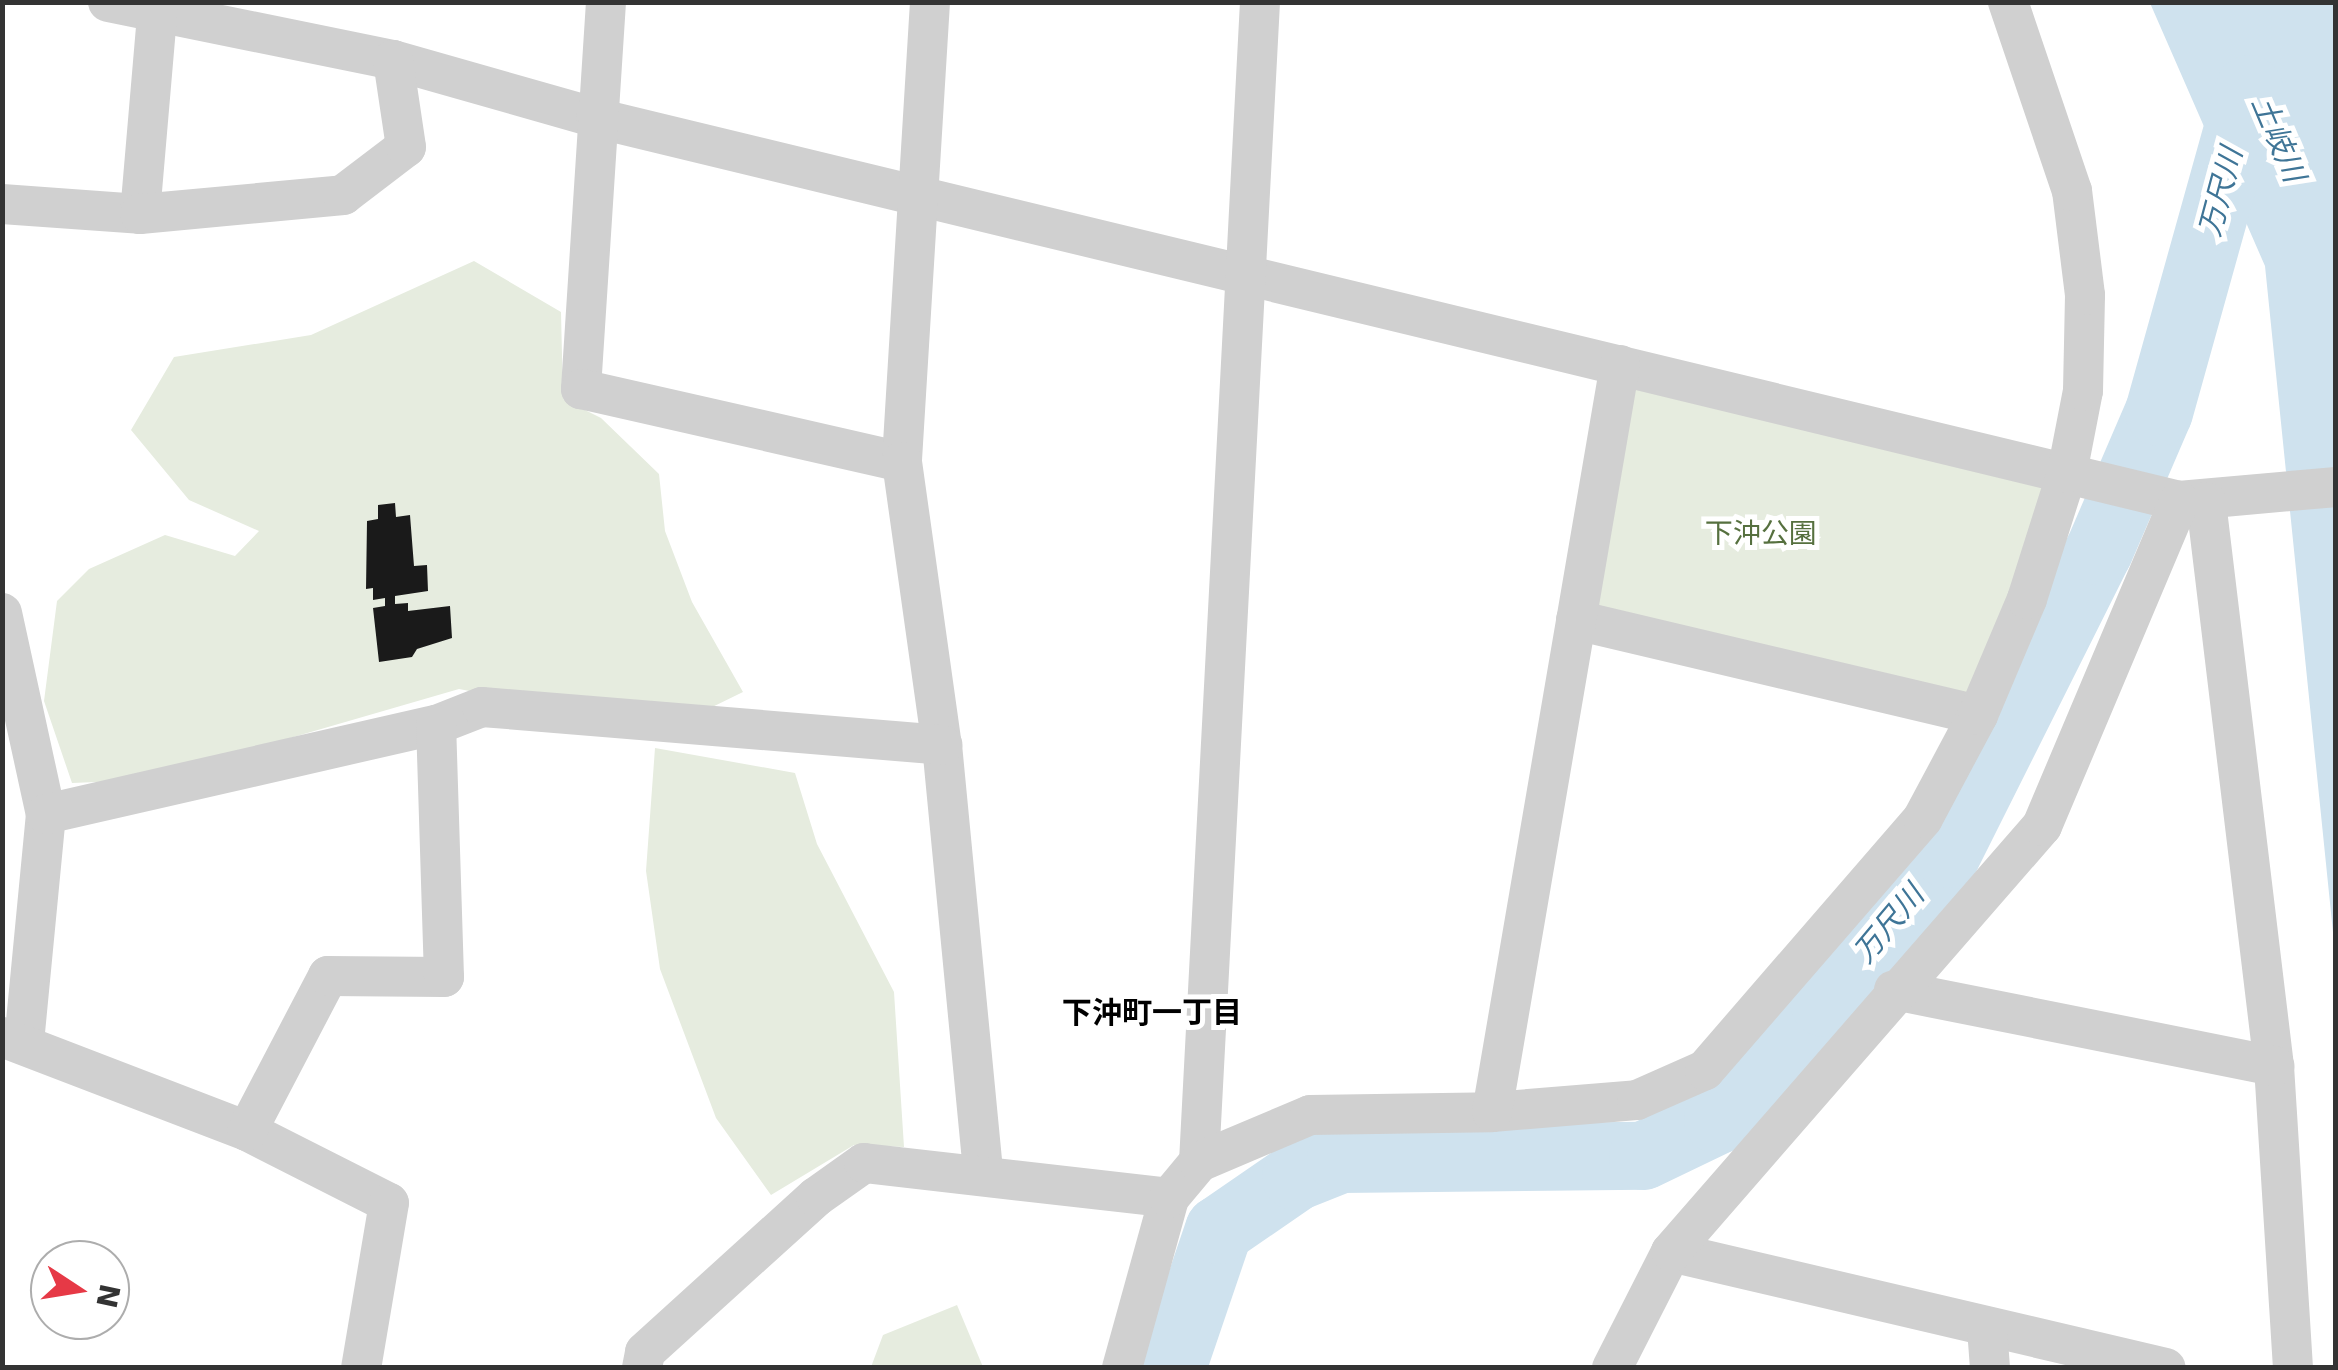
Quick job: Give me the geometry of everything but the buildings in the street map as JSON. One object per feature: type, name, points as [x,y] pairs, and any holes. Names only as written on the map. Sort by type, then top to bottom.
[{"type":"street","points":[[108,2],[394,60],[596,118],[919,192],[1246,276],[2192,501],[2336,487]]},
{"type":"street","points":[[606,2],[582,388],[902,462]]},
{"type":"street","points":[[930,2],[902,462],[942,746],[984,1172]]},
{"type":"street","points":[[1198,1162],[1260,2]]},
{"type":"street","points":[[1122,1368],[1169,1198],[1198,1162],[1310,1115],[1492,1112],[1636,1100],[1705,1070],[1924,818],[1978,715],[2027,599],[2066,473],[2083,372],[2084,295],[2072,191],[2008,2]]},
{"type":"street","points":[[140,214],[159,10]]},
{"type":"street","points":[[2,204],[140,214],[343,195],[406,147],[394,60]]},
{"type":"street","points":[[1492,1112],[1620,365]]},
{"type":"street","points":[[1612,1368],[1671,1252],[1894,990],[2042,826],[2192,501]]},
{"type":"street","points":[[2192,501],[2274,1066],[2293,1368]]},
{"type":"street","points":[[1576,620],[1978,715]]},
{"type":"street","points":[[4,621],[46,814],[13,1040],[247,1131],[388,1203],[361,1368]]},
{"type":"street","points":[[46,814],[436,725],[482,707],[942,746]]},
{"type":"street","points":[[247,1131],[328,976],[444,977],[436,725]]},
{"type":"street","points":[[1894,990],[2274,1066]]},
{"type":"street","points":[[642,1368],[645,1352],[816,1196],[864,1163],[984,1172],[1169,1198]]},
{"type":"street","points":[[1671,1252],[2166,1368]]},
{"type":"street","points":[[1987,1328],[1990,1368]]},
{"type":"green space","points":[[474,261],[561,312],[563,399],[601,418],[659,474],[665,531],[692,602],[743,692],[700,713],[516,700],[459,689],[145,780],[72,783],[44,701],[57,601],[89,569],[165,535],[235,556],[259,531],[189,500],[131,430],[174,357],[311,335]]},
{"type":"green space","name":"下沖公園","points":[[1628,387],[2052,485],[2001,705],[1577,607]]},
{"type":"green space","points":[[655,748],[795,773],[817,844],[894,992],[904,1147],[854,1145],[771,1195],[716,1118],[660,969],[646,871]]},
{"type":"green space","points":[[957,1305],[983,1367],[871,1367],[883,1335]]},
{"type":"water","name":"土岐川","points":[[2150,3],[2335,3],[2335,952],[2265,266]]},
{"type":"waterway","name":"万尺川","points":[[1172,1368],[1219,1230],[1296,1177],[1341,1159],[1643,1156],[1718,1120],[1824,1003],[1947,854],[2099,551],[2159,412],[2249,89]]},
{"type":"district","name":"下沖町一丁目","points":[[1152,1013]]}]
